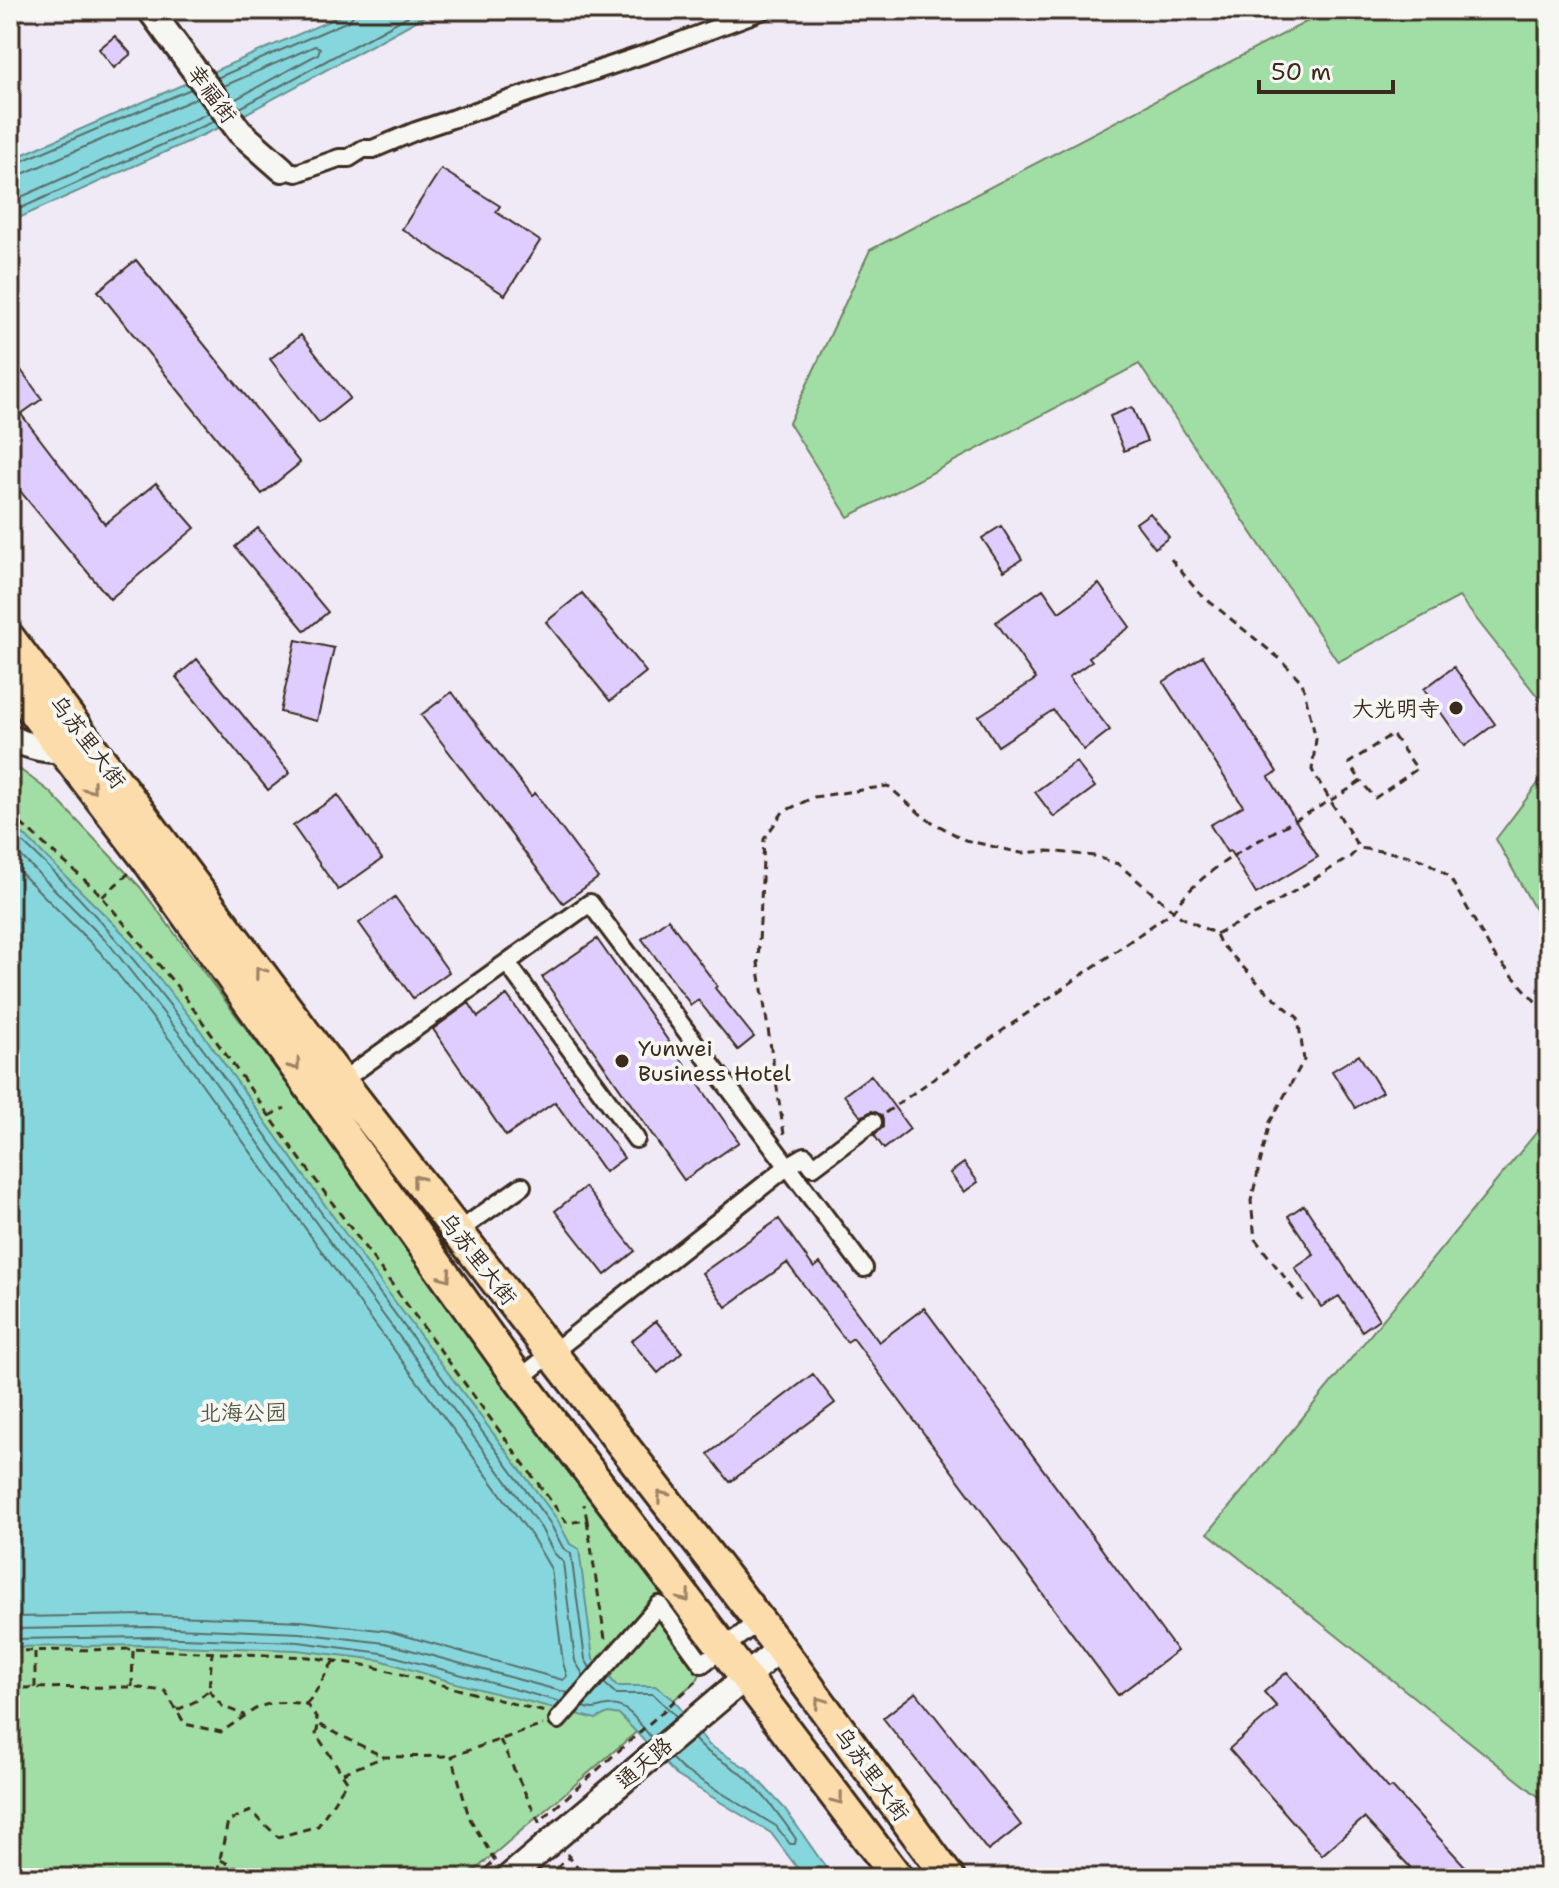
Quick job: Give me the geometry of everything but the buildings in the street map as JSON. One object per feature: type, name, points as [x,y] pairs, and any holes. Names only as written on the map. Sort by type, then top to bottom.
[{"type":"highway","name":"乌苏里大街","points":[[10,639],[146,858],[330,1090],[457,1232],[780,1648],[949,1878]]},
{"type":"highway","name":"乌苏里大街","points":[[10,681],[76,748],[330,1090],[519,1379],[714,1660],[745,1677],[898,1878]]},
{"type":"main road","name":"幸福街","points":[[150,10],[240,132],[282,169]]},
{"type":"main road","points":[[10,737],[34,747],[76,748]]},
{"type":"main road","name":"通天路","points":[[501,1870],[634,1772],[780,1648]]},
{"type":"street","points":[[282,169],[297,173],[339,158],[349,158],[363,149],[373,149],[416,131],[657,50],[764,10]]},
{"type":"street","points":[[330,1090],[590,903],[864,1268]]},
{"type":"street","points":[[507,963],[636,1139]]},
{"type":"street","points":[[519,1379],[788,1166],[805,1156],[813,1167],[873,1122]]},
{"type":"street","points":[[457,1232],[522,1186]]},
{"type":"street","points":[[558,1720],[659,1605],[702,1664],[714,1660],[759,1621]]},
{"type":"path","points":[[1171,559],[1199,593],[1280,659],[1302,682],[1316,739],[1312,770],[1359,848]]},
{"type":"path","points":[[1392,734],[1417,769],[1375,798],[1361,781],[1349,763],[1392,734]]},
{"type":"path","points":[[873,1122],[1173,911],[1181,898],[1226,861],[1332,802],[1361,781]]},
{"type":"path","points":[[788,1166],[758,963],[764,839],[783,812],[814,797],[888,786],[925,818],[965,840],[1021,853],[1048,851],[1094,856],[1118,864],[1173,911],[1216,934],[1220,943],[1264,989],[1298,1018],[1304,1060],[1270,1122],[1251,1201],[1255,1239],[1303,1301]]},
{"type":"path","points":[[10,814],[102,897],[180,990],[567,1523],[587,1520]]},
{"type":"path","points":[[1216,934],[1274,903],[1350,857],[1359,848]]},
{"type":"path","points":[[1359,848],[1402,854],[1425,861],[1449,876],[1494,955],[1536,1002]]},
{"type":"path","points":[[102,897],[146,858]]},
{"type":"path","points":[[269,1116],[285,1108]]},
{"type":"path","points":[[583,1492],[609,1662]]},
{"type":"path","points":[[132,1687],[133,1649]]},
{"type":"path","points":[[10,1651],[133,1649],[334,1661],[370,1666],[542,1710],[558,1720]]},
{"type":"path","points":[[35,1650],[35,1688]]},
{"type":"path","points":[[212,1652],[209,1690],[222,1706],[245,1716]]},
{"type":"path","points":[[500,1740],[539,1822],[714,1660]]},
{"type":"path","points":[[306,1704],[314,1697],[319,1682],[334,1661]]},
{"type":"path","points":[[10,1688],[132,1687],[165,1691],[185,1724],[221,1732],[256,1706],[284,1701],[306,1704],[317,1717],[319,1724],[316,1734],[347,1781],[318,1826],[278,1837],[251,1811],[228,1821],[216,1878]]},
{"type":"path","points":[[177,1710],[196,1701],[209,1690]]},
{"type":"path","points":[[343,1773],[384,1757],[452,1756],[558,1720]]},
{"type":"path","points":[[319,1724],[384,1757]]},
{"type":"path","points":[[452,1756],[469,1817],[501,1870]]},
{"type":"path","points":[[546,1878],[569,1857],[585,1878]]},
{"type":"path","points":[[221,1860],[253,1878]]},
{"type":"green space","points":[[1329,10],[1549,10],[1549,711],[1459,597],[1338,662],[1139,364],[848,517],[789,423],[870,250]]},
{"type":"green space","name":"北海公园","points":[[10,762],[50,792],[140,887],[692,1625],[699,1639],[704,1659],[697,1680],[466,1878],[10,1878]]},
{"type":"green space","points":[[1549,769],[1549,935],[1496,839]]},
{"type":"green space","points":[[1549,1117],[1549,1805],[1208,1533]]},
{"type":"water","points":[[354,10],[436,10],[225,125],[10,222],[10,160]]},
{"type":"water","name":"北海公园","points":[[10,821],[124,934],[198,1027],[367,1264],[557,1519],[570,1544],[579,1549],[593,1659],[617,1686],[655,1686],[673,1699],[709,1745],[748,1769],[785,1809],[833,1878],[805,1878],[771,1833],[676,1775],[620,1715],[608,1713],[596,1719],[380,1660],[297,1650],[148,1645],[10,1647]]},
{"type":"place","name":"大光明寺","points":[[1456,708]]},
{"type":"place","name":"Yunwei Business Hotel","points":[[622,1061]]}]
